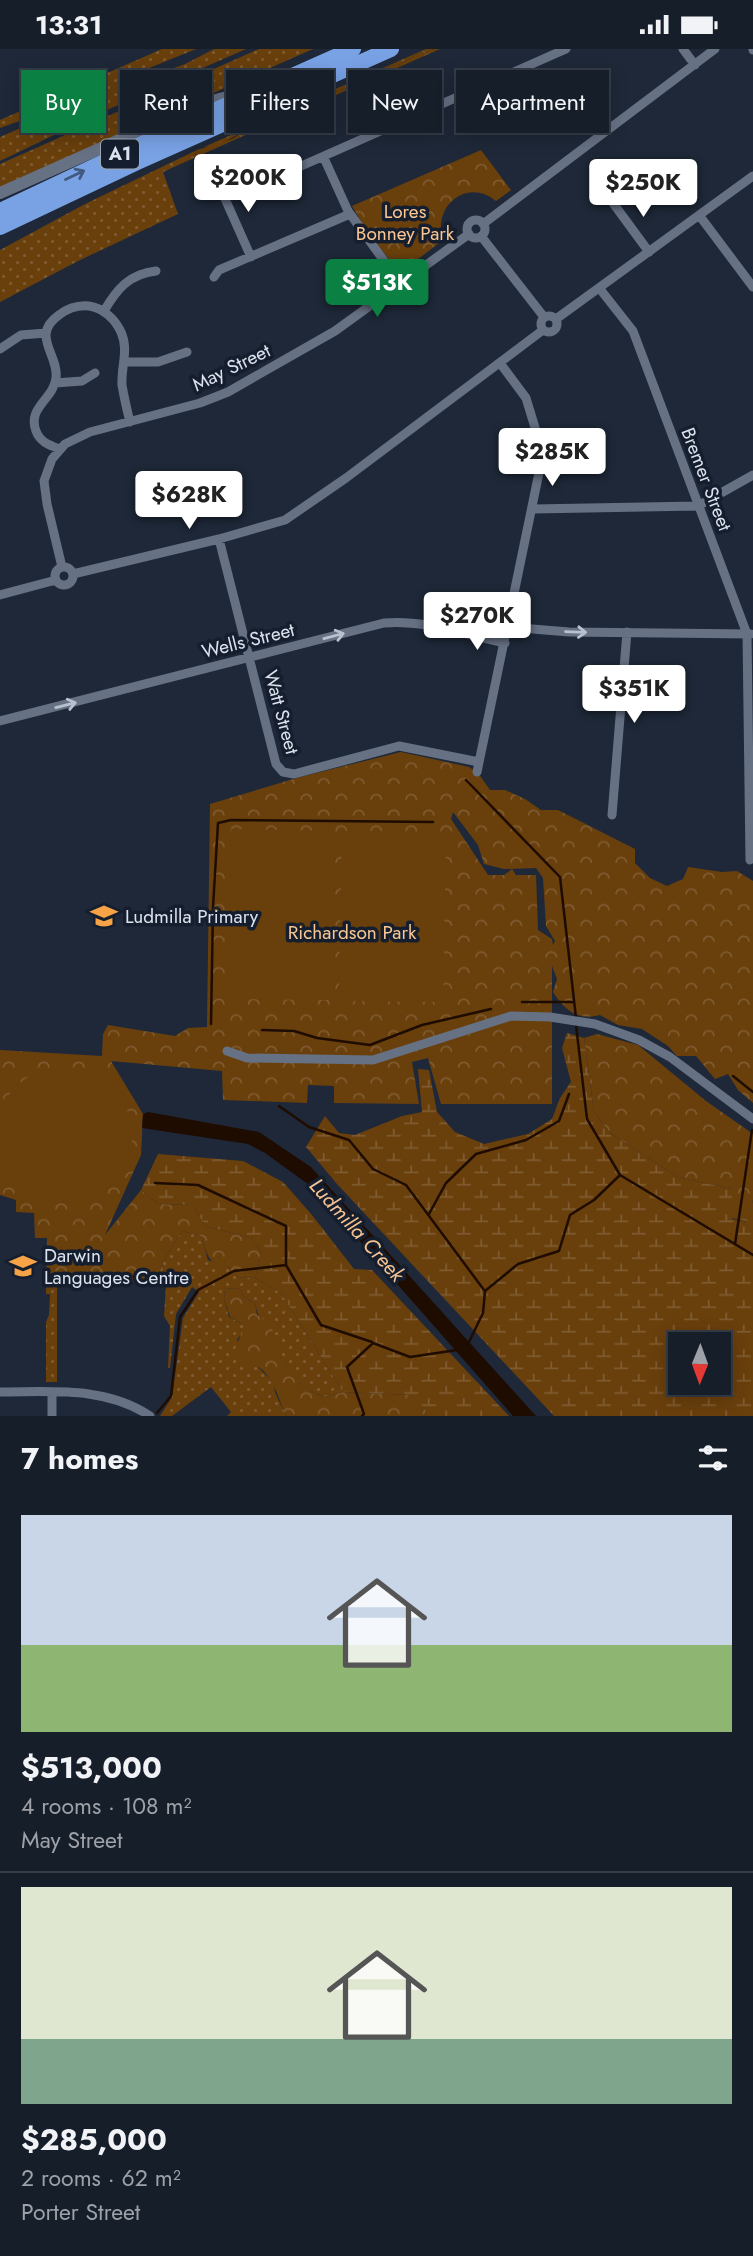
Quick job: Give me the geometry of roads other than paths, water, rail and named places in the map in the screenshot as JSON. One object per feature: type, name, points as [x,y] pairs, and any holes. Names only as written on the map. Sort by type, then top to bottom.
[{"type":"highway","name":"A1","points":[[306,70],[354,49]]},
{"type":"highway","name":"A1","points":[[0,227],[391,49]]},
{"type":"highway","name":"A1","points":[[0,211],[226,106]]},
{"type":"main road","points":[[0,193],[198,105],[226,96]]},
{"type":"main road","points":[[0,235],[79,190]]},
{"type":"street","points":[[299,167],[566,49]]},
{"type":"street","points":[[683,49],[695,65]]},
{"type":"street","points":[[483,224],[715,49]]},
{"type":"street","points":[[324,158],[350,214],[400,283]]},
{"type":"street","points":[[556,320],[753,177]]},
{"type":"street","points":[[218,183],[251,257]]},
{"type":"street","points":[[613,204],[649,252]]},
{"type":"street","points":[[214,277],[219,270],[350,214]]},
{"type":"street","points":[[699,215],[753,287]]},
{"type":"street","points":[[481,236],[473,237],[467,229],[470,223],[475,221],[483,224]]},
{"type":"street","points":[[481,236],[484,232],[483,224]]},
{"type":"street","name":"May Street","points":[[60,449],[79,436],[200,403],[228,392],[317,343],[469,234]]},
{"type":"street","points":[[481,236],[544,317]]},
{"type":"street","points":[[104,311],[116,291],[127,280],[156,271]]},
{"type":"street","name":"Bremer Street","points":[[600,289],[633,331],[698,506],[750,634],[750,860]]},
{"type":"street","points":[[62,567],[44,481],[48,466],[60,449],[42,441],[34,423],[35,412],[55,383],[56,373],[46,338],[53,319],[69,309],[86,306],[109,315],[121,332],[125,349],[122,384],[130,422]]},
{"type":"street","points":[[552,316],[556,320],[558,324],[554,331],[543,330],[540,323],[544,317],[552,316]]},
{"type":"street","points":[[73,574],[219,539],[278,523],[299,513],[543,330]]},
{"type":"street","points":[[0,349],[15,337],[46,333]]},
{"type":"street","points":[[124,362],[158,362],[187,352]]},
{"type":"street","points":[[500,363],[526,398],[540,444],[541,463],[505,643]]},
{"type":"street","points":[[55,383],[82,381],[95,373]]},
{"type":"street","points":[[533,509],[698,506],[753,475]]},
{"type":"street","name":"Watt Street","points":[[219,539],[276,764],[282,772],[294,774],[399,746],[478,767],[505,643]]},
{"type":"street","points":[[62,567],[68,568],[73,574],[73,580],[68,585],[62,585],[56,580],[55,573],[62,567]]},
{"type":"street","points":[[0,595],[56,580]]},
{"type":"street","name":"Wells Street","points":[[0,721],[394,622],[422,623],[505,643]]},
{"type":"street","points":[[508,627],[569,632],[750,634]]},
{"type":"street","points":[[612,815],[627,632]]},
{"type":"street","points":[[227,1051],[247,1058],[373,1059],[511,1016],[550,1017],[594,1024],[639,1040],[753,1119]]},
{"type":"street","points":[[0,1392],[104,1395],[150,1416]]},
{"type":"street","points":[[52,1392],[52,1416]]},
{"type":"water","name":"Ludmilla Creek","points":[[148,1112],[259,1132],[311,1167],[536,1416],[513,1416],[312,1187],[248,1144],[142,1128],[143,1114]]},
{"type":"waterway","points":[[466,780],[560,877],[576,1018]]},
{"type":"waterway","points":[[211,1024],[218,823],[231,820],[433,822]]},
{"type":"waterway","points":[[522,1002],[574,1002]]},
{"type":"waterway","points":[[262,1030],[294,1031],[317,1038],[370,1045],[422,1025],[491,1009]]},
{"type":"waterway","points":[[576,1025],[587,1119],[620,1175],[753,1255]]},
{"type":"waterway","points":[[733,1076],[753,1092]]},
{"type":"waterway","points":[[429,1214],[446,1183],[476,1154],[526,1140],[559,1121],[569,1094]]},
{"type":"waterway","points":[[279,1106],[309,1127],[349,1140],[373,1169],[406,1185],[484,1290]]},
{"type":"waterway","points":[[735,1244],[752,1130]]},
{"type":"waterway","points":[[468,1344],[483,1313],[485,1291],[518,1264],[559,1251],[570,1215],[594,1200],[620,1175]]},
{"type":"waterway","points":[[155,1183],[198,1185],[286,1226],[286,1264]]},
{"type":"waterway","points":[[157,1413],[171,1396],[180,1317],[198,1290],[234,1271],[286,1265],[321,1325],[372,1342]]},
{"type":"waterway","points":[[362,1416],[364,1414],[347,1367],[373,1343],[410,1357],[457,1350]]},
{"type":"place","name":"Ludmilla Primary","points":[[104,916]]},
{"type":"place","name":"Darwin Languages Centre","points":[[23,1266]]},
{"type":"park label","name":"Lores Bonney Park","points":[[405,222]]},
{"type":"park label","name":"Richardson Park","points":[[352,932]]}]
